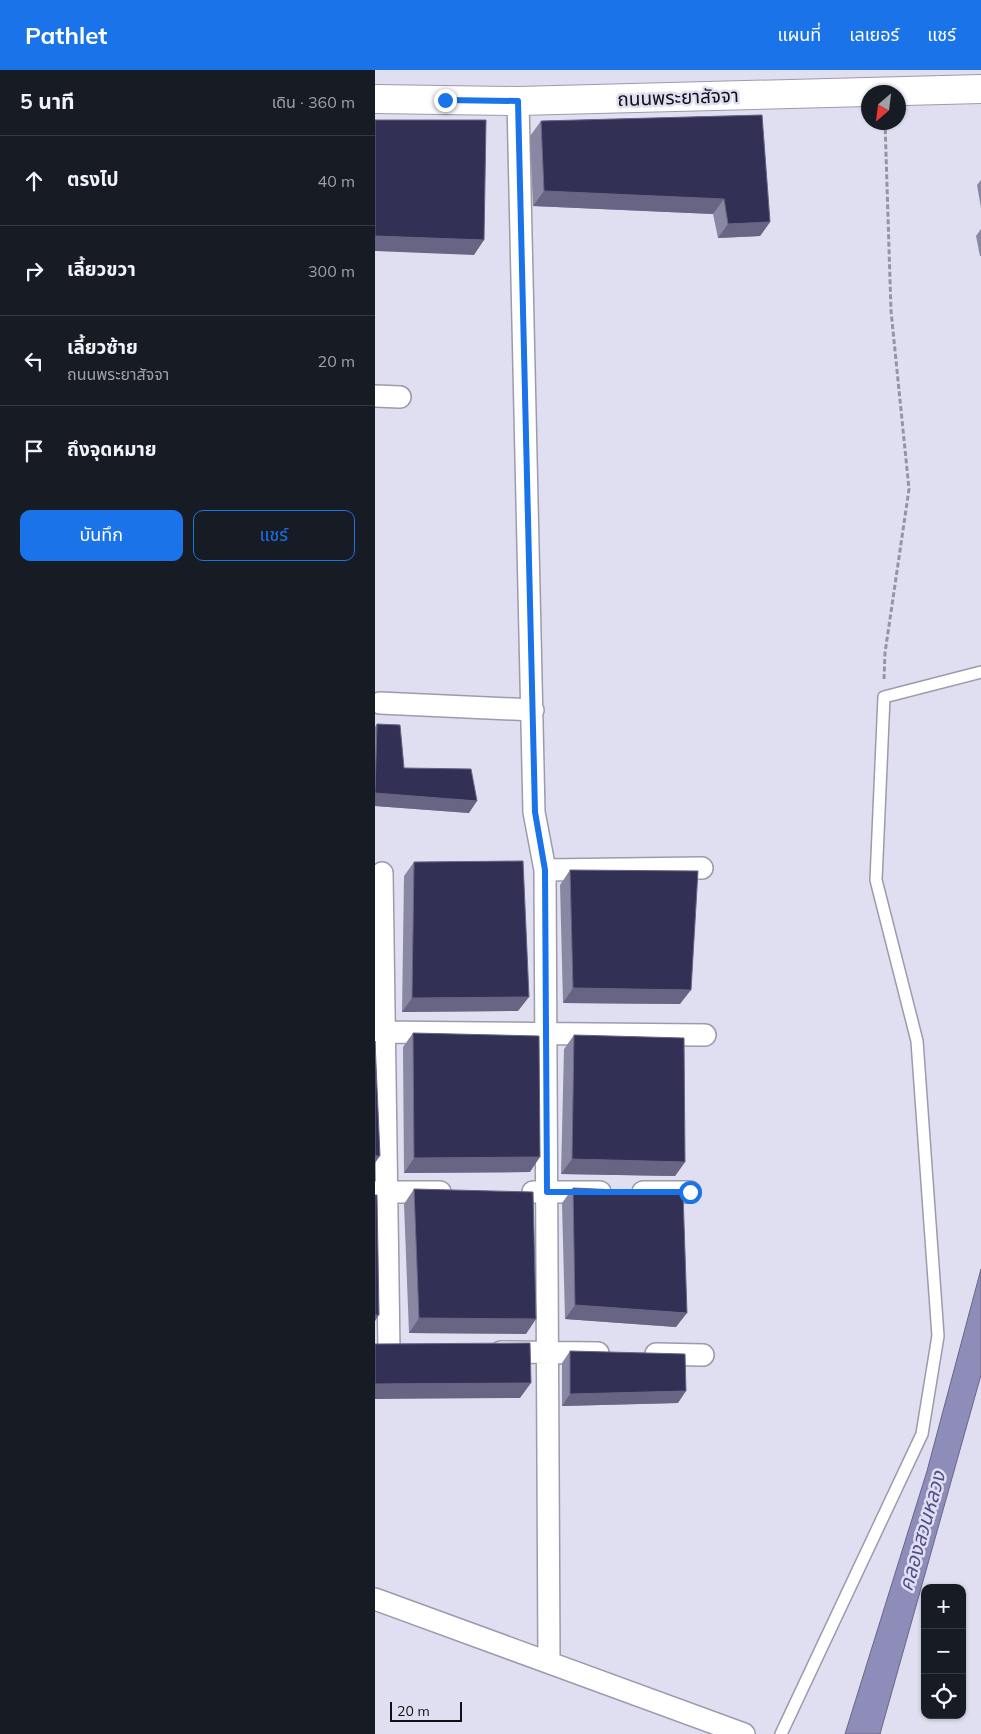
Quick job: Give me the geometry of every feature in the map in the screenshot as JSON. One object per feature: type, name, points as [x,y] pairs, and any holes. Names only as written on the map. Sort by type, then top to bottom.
[{"type":"main road","name":"ถนนพระยาสัจจา","points":[[375,99],[518,101],[981,89]]},
{"type":"street","points":[[518,101],[535,812],[545,870],[549,1661]]},
{"type":"street","points":[[375,396],[400,398]]},
{"type":"street","points":[[380,703],[533,710]]},
{"type":"street","points":[[545,870],[702,868]]},
{"type":"street","points":[[382,873],[380,1032],[381,1192],[391,1351]]},
{"type":"street","points":[[380,1032],[705,1035]]},
{"type":"street","points":[[381,1192],[457,1192]]},
{"type":"street","points":[[517,1192],[690,1192]]},
{"type":"street","points":[[478,1351],[703,1355]]},
{"type":"street","points":[[375,1599],[549,1661],[744,1734]]},
{"type":"lane","points":[[781,1734],[922,1434],[938,1336],[917,1041],[876,880],[884,697],[981,672]]},
{"type":"path","points":[[884,697],[885,653],[909,488],[891,311],[885,130]]},
{"type":"water","name":"คลองสวนหลวง","points":[[981,1269],[981,1375],[880,1734],[845,1734],[927,1471]]},
{"type":"building","points":[[762,115],[770,222],[728,224],[724,199],[544,191],[541,121]]},
{"type":"building","points":[[375,120],[486,120],[484,240],[375,236]]},
{"type":"building","points":[[377,724],[400,725],[404,768],[471,769],[477,801],[375,793]]},
{"type":"building","points":[[523,861],[529,997],[412,998],[414,862]]},
{"type":"building","points":[[570,870],[698,871],[691,990],[573,988]]},
{"type":"building","points":[[413,1033],[539,1036],[540,1157],[414,1158]]},
{"type":"building","points":[[574,1035],[684,1038],[685,1162],[572,1159]]},
{"type":"building","points":[[375,1041],[380,1156],[375,1156]]},
{"type":"building","points":[[573,1188],[683,1193],[687,1313],[575,1305]]},
{"type":"building","points":[[414,1189],[533,1192],[536,1319],[419,1318]]},
{"type":"building","points":[[375,1195],[377,1195],[379,1315],[375,1315]]},
{"type":"building","points":[[530,1343],[531,1383],[375,1384],[375,1344]]},
{"type":"building","points":[[570,1351],[685,1354],[686,1391],[570,1394]]},
{"type":"route","points":[[445,100],[518,101],[535,812],[545,870],[547,1192],[690,1192]]}]
